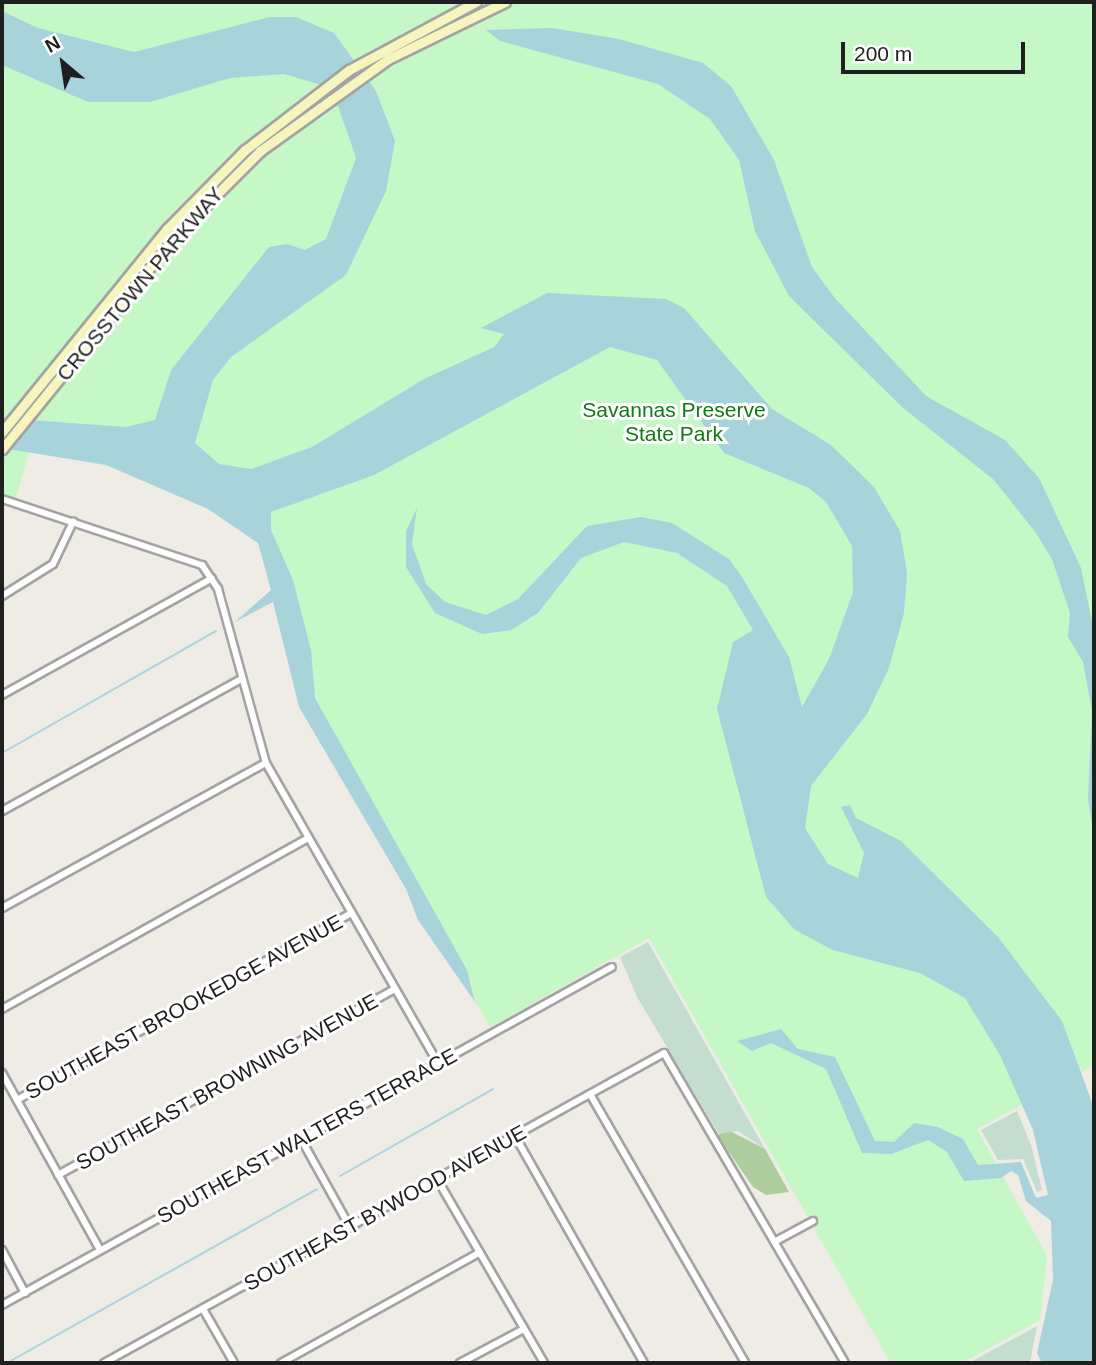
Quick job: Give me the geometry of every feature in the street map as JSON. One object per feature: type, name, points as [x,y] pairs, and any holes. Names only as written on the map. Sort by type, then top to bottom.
[{"type":"main road","name":"CROSSTOWN PARKWAY","points":[[2,432],[182,212],[245,150],[349,70],[476,2]]},
{"type":"main road","name":"CROSSTOWN PARKWAY","points":[[2,449],[177,234],[260,151],[381,63],[505,2]]},
{"type":"street","points":[[2,499],[186,556],[212,578],[239,680],[266,763],[438,1063]]},
{"type":"street","points":[[2,596],[53,564],[73,522]]},
{"type":"street","points":[[2,695],[212,578]]},
{"type":"street","points":[[2,811],[239,680]]},
{"type":"street","points":[[2,908],[266,763]]},
{"type":"street","points":[[2,1009],[308,838]]},
{"type":"street","name":"SOUTHEAST BROOKEDGE AVENUE","points":[[17,1100],[351,913]]},
{"type":"street","name":"SOUTHEAST WALTERS TERRACE","points":[[2,1305],[612,967]]},
{"type":"street","name":"SOUTHEAST BROWNING AVENUE","points":[[58,1175],[395,989]]},
{"type":"street","name":"SOUTHEAST BYWOOD AVENUE","points":[[104,1363],[664,1052],[776,1241]]},
{"type":"street","points":[[2,1073],[100,1250]]},
{"type":"street","points":[[590,1094],[745,1363]]},
{"type":"street","points":[[515,1136],[644,1363]]},
{"type":"street","points":[[301,1139],[350,1227]]},
{"type":"street","points":[[438,1178],[479,1254],[544,1363]]},
{"type":"street","points":[[813,1221],[776,1241],[845,1363]]},
{"type":"street","points":[[2,1250],[25,1293]]},
{"type":"street","points":[[281,1363],[479,1254]]},
{"type":"street","points":[[203,1309],[234,1363]]},
{"type":"street","points":[[460,1363],[524,1329]]},
{"type":"green space","name":"Savannas Preserve State Park","points":[[2,2],[1094,2],[1094,1065],[977,1129],[1047,1256],[1040,1320],[962,1363],[885,1363],[889,1360],[649,938],[490,1027],[322,731],[257,504],[2,432]]},
{"type":"green space","points":[[2,448],[29,451],[15,502],[2,497]]},
{"type":"green space","points":[[648,942],[765,1149],[738,1131],[719,1134],[637,997],[620,957]]},
{"type":"green space","points":[[1017,1111],[1031,1145],[1042,1190],[1037,1192],[1023,1159],[998,1160],[981,1130]]},
{"type":"green space","points":[[724,1128],[765,1149],[789,1192],[766,1195],[753,1187],[718,1136]]},
{"type":"green space","points":[[1037,1326],[1030,1363],[969,1363]]},
{"type":"water","points":[[2,11],[38,28],[134,52],[270,17],[296,17],[334,33],[376,91],[395,141],[386,191],[346,275],[231,357],[213,380],[195,443],[219,464],[251,469],[312,447],[424,379],[494,347],[504,334],[481,328],[547,293],[666,299],[684,308],[772,409],[831,445],[874,487],[900,531],[907,573],[904,613],[889,668],[867,714],[811,786],[805,828],[828,864],[858,878],[864,853],[841,807],[850,805],[856,818],[901,841],[998,937],[1062,1021],[1094,1108],[1094,1363],[1042,1363],[1037,1353],[1053,1280],[1051,1221],[1026,1201],[1018,1175],[1011,1171],[1001,1178],[964,1181],[947,1152],[928,1140],[891,1154],[862,1153],[826,1069],[771,1043],[752,1051],[737,1041],[781,1029],[798,1049],[835,1057],[875,1141],[894,1142],[914,1123],[938,1127],[963,1139],[978,1165],[1021,1162],[1036,1198],[1048,1195],[1033,1130],[1000,1055],[965,998],[920,973],[833,950],[795,930],[766,897],[717,709],[733,642],[753,630],[727,586],[677,553],[624,542],[581,558],[538,613],[511,630],[482,634],[435,613],[406,567],[406,531],[417,508],[412,544],[426,584],[445,602],[486,615],[518,599],[587,526],[641,517],[672,523],[729,559],[742,577],[789,657],[802,707],[829,659],[853,592],[852,546],[826,502],[809,488],[724,453],[657,360],[610,347],[374,475],[271,512],[271,530],[293,580],[311,650],[315,698],[467,970],[475,1002],[418,920],[406,889],[299,707],[273,602],[235,622],[271,590],[258,543],[208,509],[106,465],[2,448],[2,418],[126,427],[155,420],[171,370],[269,247],[287,244],[305,250],[326,239],[356,158],[337,103],[325,86],[284,74],[230,78],[150,102],[88,102],[2,65]]},
{"type":"water","points":[[552,28],[619,39],[703,63],[731,86],[774,160],[812,267],[834,297],[926,396],[1005,440],[1039,478],[1081,568],[1092,622],[1094,837],[1088,799],[1092,711],[1083,662],[1068,637],[1070,613],[1052,559],[1036,533],[994,480],[902,407],[789,296],[755,231],[739,160],[710,119],[658,84],[500,41],[486,30]]},
{"type":"waterway","points":[[2,753],[216,631]]},
{"type":"waterway","points":[[340,1176],[493,1089]]},
{"type":"waterway","points":[[7,1363],[317,1189]]}]
